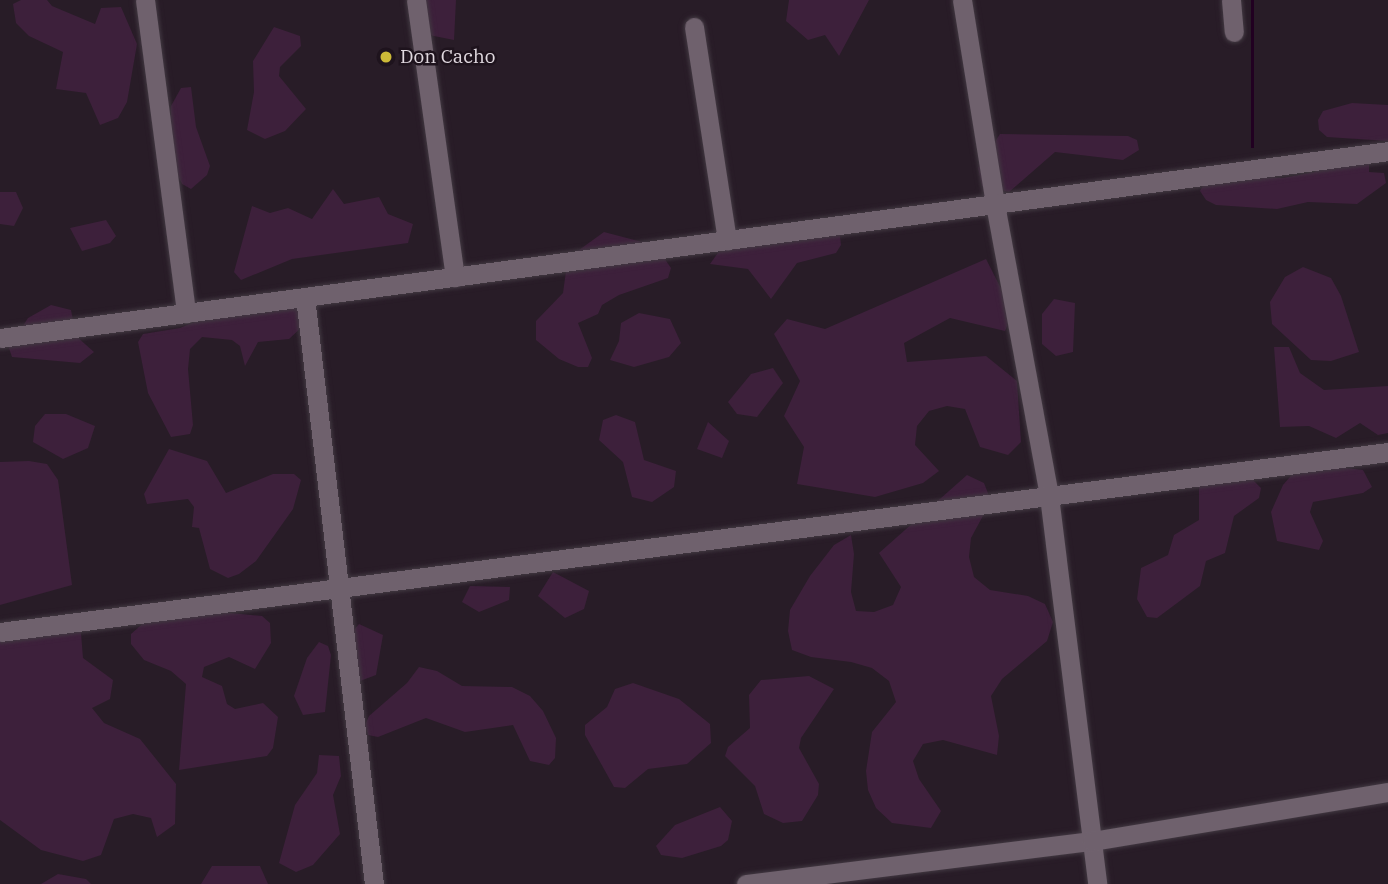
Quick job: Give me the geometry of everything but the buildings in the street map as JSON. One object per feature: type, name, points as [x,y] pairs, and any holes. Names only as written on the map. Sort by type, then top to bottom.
[{"type":"street","points":[[145,0],[186,313]]},
{"type":"street","points":[[416,0],[455,277]]},
{"type":"street","points":[[962,0],[995,204],[1049,496],[1097,884]]},
{"type":"street","points":[[1231,0],[1234,32]]},
{"type":"street","points":[[694,27],[727,240]]},
{"type":"street","points":[[0,338],[1388,151]]},
{"type":"street","points":[[305,297],[374,884]]},
{"type":"street","points":[[0,632],[1388,452]]},
{"type":"street","points":[[746,884],[1092,841],[1388,792]]},
{"type":"shaded area","points":[[21,0],[47,0],[52,6],[95,24],[101,8],[121,7],[137,44],[127,102],[118,118],[100,125],[86,93],[56,89],[63,52],[29,36],[16,23],[13,4]]},
{"type":"shaded area","points":[[420,0],[456,0],[454,40],[424,34]]},
{"type":"shaded area","points":[[789,0],[869,0],[839,56],[825,35],[808,40],[786,21]]},
{"type":"shaded area","points":[[1251,0],[1254,0],[1254,148],[1251,148]]},
{"type":"shaded area","points":[[274,27],[300,36],[301,46],[280,67],[279,76],[306,109],[285,131],[265,139],[247,130],[254,92],[253,61]]},
{"type":"shaded area","points":[[191,87],[196,127],[210,166],[207,175],[191,189],[182,184],[169,157],[171,106],[181,88]]},
{"type":"shaded area","points":[[1352,103],[1388,105],[1388,141],[1327,137],[1319,130],[1318,120],[1323,111]]},
{"type":"shaded area","points":[[1000,134],[1128,136],[1137,140],[1139,150],[1123,160],[1055,152],[1009,192],[982,186],[978,168]]},
{"type":"shaded area","points":[[1354,149],[1369,154],[1369,172],[1384,173],[1386,183],[1357,204],[1308,202],[1277,209],[1216,205],[1206,200],[1200,191],[1205,182],[1220,176],[1283,178],[1314,172]]},
{"type":"shaded area","points":[[333,189],[344,204],[379,197],[388,214],[413,224],[408,243],[292,259],[241,280],[234,272],[252,206],[270,213],[288,208],[312,219]]},
{"type":"shaded area","points":[[0,192],[16,192],[23,208],[14,226],[0,224]]},
{"type":"shaded area","points":[[106,220],[116,236],[110,243],[82,251],[70,228]]},
{"type":"shaded area","points":[[839,227],[841,245],[836,253],[797,263],[771,299],[748,269],[710,264],[727,240],[741,228]]},
{"type":"shaded area","points":[[604,232],[642,242],[660,252],[671,268],[668,278],[619,295],[602,305],[598,314],[578,323],[592,358],[588,367],[578,367],[559,359],[536,340],[536,321],[563,293],[567,264],[579,250]]},
{"type":"shaded area","points":[[986,259],[1013,312],[1005,331],[950,318],[904,343],[907,362],[986,356],[1017,381],[1021,442],[1008,455],[980,447],[965,409],[947,406],[929,411],[917,426],[915,445],[939,471],[923,483],[875,497],[797,484],[804,447],[784,416],[800,381],[774,334],[787,319],[825,329]]},
{"type":"shaded area","points":[[1303,267],[1331,278],[1341,296],[1359,352],[1331,361],[1311,360],[1272,324],[1270,302],[1285,277]]},
{"type":"shaded area","points":[[1054,299],[1075,303],[1073,352],[1056,356],[1042,344],[1042,314]]},
{"type":"shaded area","points":[[51,305],[71,310],[76,336],[94,352],[80,363],[12,357],[9,348],[28,318]]},
{"type":"shaded area","points":[[234,305],[301,306],[303,326],[289,339],[258,342],[245,366],[240,346],[232,340],[202,337],[190,349],[188,369],[193,425],[190,434],[171,437],[148,393],[138,342],[143,334],[180,328]]},
{"type":"shaded area","points":[[639,313],[670,319],[681,343],[669,357],[634,367],[610,360],[619,341],[621,323]]},
{"type":"shaded area","points":[[1274,347],[1289,347],[1300,373],[1324,390],[1388,386],[1388,433],[1378,435],[1360,423],[1336,438],[1309,426],[1280,427]]},
{"type":"shaded area","points":[[773,368],[783,383],[757,417],[737,414],[728,402],[751,374]]},
{"type":"shaded area","points":[[45,414],[66,414],[95,426],[88,448],[63,459],[33,442],[35,426]]},
{"type":"shaded area","points":[[616,415],[635,422],[644,460],[676,471],[674,487],[652,502],[632,497],[623,462],[599,440],[603,420]]},
{"type":"shaded area","points":[[708,422],[729,441],[722,458],[697,449]]},
{"type":"shaded area","points":[[169,449],[207,461],[226,493],[273,474],[294,474],[301,480],[293,509],[256,561],[239,574],[228,578],[210,569],[199,528],[192,527],[194,507],[188,499],[147,504],[144,494]]},
{"type":"shaded area","points":[[29,461],[47,464],[58,480],[72,585],[0,605],[0,462]]},
{"type":"shaded area","points":[[1302,463],[1363,470],[1372,487],[1363,493],[1313,502],[1310,512],[1323,541],[1319,550],[1277,541],[1271,512],[1283,485]]},
{"type":"shaded area","points":[[1247,474],[1261,488],[1259,498],[1234,516],[1225,553],[1206,561],[1200,586],[1157,618],[1147,617],[1137,599],[1141,568],[1168,555],[1174,535],[1199,520],[1199,480]]},
{"type":"shaded area","points":[[967,475],[984,483],[991,501],[971,538],[969,557],[974,577],[990,590],[1028,596],[1045,604],[1053,622],[1047,641],[1002,679],[991,696],[999,736],[997,755],[943,740],[923,744],[913,761],[919,779],[941,811],[931,828],[892,823],[876,808],[868,790],[866,771],[872,732],[896,702],[889,681],[872,668],[851,662],[811,657],[792,650],[788,631],[790,610],[810,576],[834,545],[851,535],[854,554],[851,592],[856,611],[874,612],[893,605],[901,587],[879,553]]},
{"type":"shaded area","points":[[553,572],[589,591],[584,609],[565,618],[538,596]]},
{"type":"shaded area","points":[[470,586],[510,587],[509,600],[479,612],[462,602]]},
{"type":"shaded area","points":[[190,609],[262,616],[270,623],[271,643],[255,669],[229,657],[204,667],[202,677],[222,686],[227,704],[235,709],[263,703],[278,717],[273,748],[267,756],[179,770],[186,684],[171,671],[144,660],[131,644],[131,634],[148,619]]},
{"type":"shaded area","points":[[80,621],[83,658],[113,680],[110,699],[92,708],[104,723],[140,739],[176,784],[175,824],[157,837],[151,818],[133,814],[114,819],[101,855],[83,861],[41,850],[0,820],[0,640]]},
{"type":"shaded area","points":[[359,624],[383,635],[376,675],[360,681],[345,669],[346,639]]},
{"type":"shaded area","points":[[319,642],[328,646],[331,655],[325,712],[303,715],[294,696],[307,658]]},
{"type":"shaded area","points":[[419,667],[437,671],[462,686],[512,687],[530,696],[543,711],[556,738],[555,758],[549,765],[530,761],[513,725],[465,732],[426,718],[378,737],[368,735],[365,725],[369,716],[407,683]]},
{"type":"shaded area","points":[[809,676],[834,689],[801,738],[799,748],[819,784],[818,795],[802,821],[783,823],[764,814],[755,786],[725,756],[728,747],[750,728],[749,695],[761,680]]},
{"type":"shaded area","points":[[633,683],[679,699],[710,724],[711,743],[687,764],[648,769],[625,788],[614,787],[585,735],[585,725],[607,707],[615,689]]},
{"type":"shaded area","points":[[319,755],[339,756],[341,776],[333,795],[340,834],[313,865],[296,872],[279,863],[295,805],[317,773]]},
{"type":"shaded area","points":[[720,807],[732,821],[728,840],[721,846],[682,858],[661,855],[656,846],[675,825]]},
{"type":"shaded area","points":[[212,866],[260,866],[268,884],[201,884]]},
{"type":"shaded area","points":[[58,874],[86,879],[91,884],[41,884]]},
{"type":"place","name":"Don Cacho","points":[[386,57]]}]
